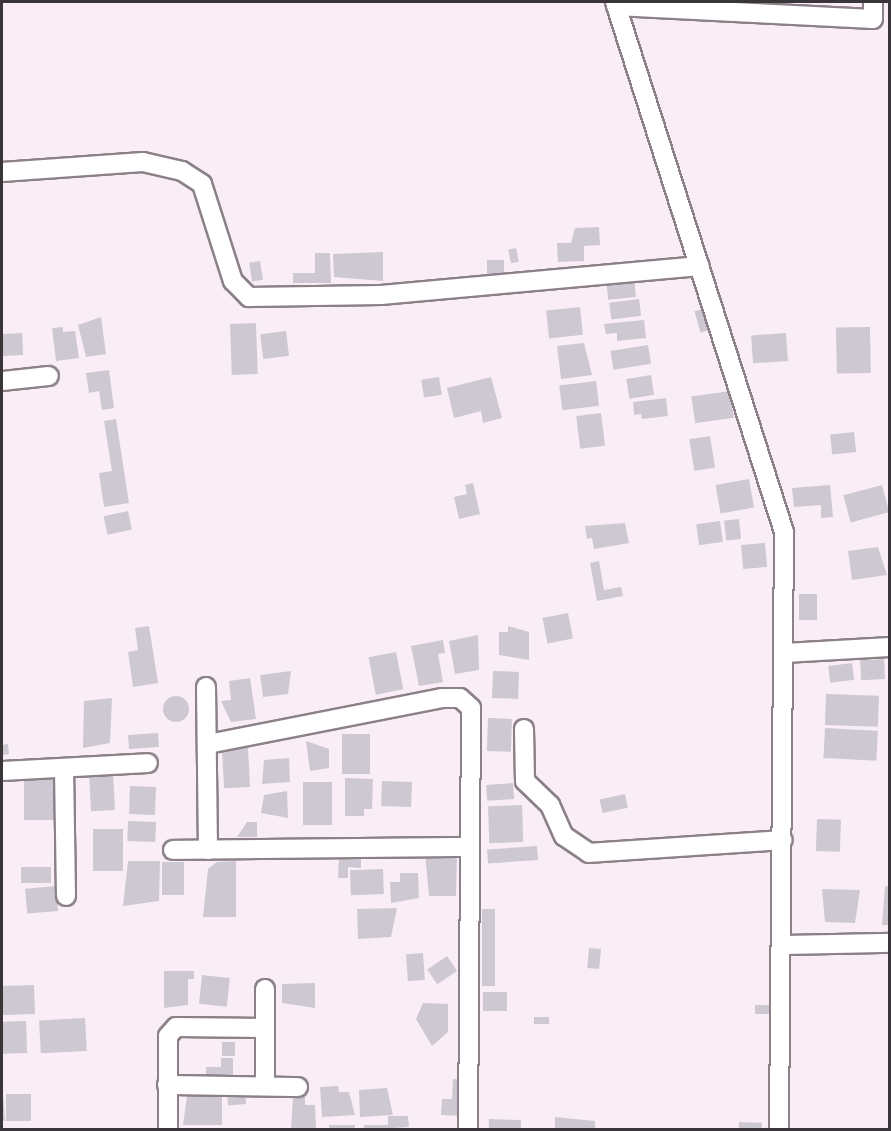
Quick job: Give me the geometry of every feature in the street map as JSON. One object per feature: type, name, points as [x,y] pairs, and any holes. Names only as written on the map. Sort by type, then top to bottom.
[{"type":"street","points":[[779,1130],[785,653],[782,517],[616,4],[873,19],[873,2]]},
{"type":"street","points":[[2,172],[143,162],[182,171],[202,184],[233,280],[249,297],[381,295],[700,266]]},
{"type":"street","points":[[2,381],[49,376]]},
{"type":"street","points":[[785,653],[890,647]]},
{"type":"street","points":[[207,687],[208,850]]},
{"type":"street","points":[[208,744],[460,698],[473,717],[468,1130]]},
{"type":"street","points":[[524,729],[525,781],[550,805],[564,836],[589,854],[783,840]]},
{"type":"street","points":[[2,771],[148,763]]},
{"type":"street","points":[[64,768],[66,896]]},
{"type":"street","points":[[173,850],[470,847]]},
{"type":"street","points":[[782,945],[890,943]]},
{"type":"street","points":[[265,988],[265,1086]]},
{"type":"street","points":[[168,1130],[168,1036],[176,1027],[265,1028]]},
{"type":"street","points":[[167,1085],[298,1087]]},
{"type":"building","points":[[599,227],[600,245],[584,246],[584,261],[558,262],[557,243],[571,243],[575,228]]},
{"type":"building","points":[[516,248],[519,262],[511,263],[508,250]]},
{"type":"building","points":[[383,252],[383,281],[334,277],[333,254]]},
{"type":"building","points":[[315,253],[330,253],[331,283],[293,283],[293,273],[315,273]]},
{"type":"building","points":[[487,260],[504,260],[504,274],[487,274]]},
{"type":"building","points":[[260,261],[263,280],[252,281],[249,263]]},
{"type":"building","points":[[634,277],[636,297],[608,300],[606,280]]},
{"type":"building","points":[[639,299],[641,316],[611,320],[609,303]]},
{"type":"building","points":[[580,307],[583,335],[549,338],[546,311]]},
{"type":"building","points":[[706,308],[712,329],[701,332],[694,311]]},
{"type":"building","points":[[101,317],[106,354],[86,357],[78,325]]},
{"type":"building","points":[[644,320],[646,338],[617,341],[617,333],[606,334],[604,324]]},
{"type":"building","points":[[256,323],[258,374],[232,375],[230,324]]},
{"type":"building","points":[[63,327],[63,332],[75,331],[79,358],[56,361],[52,328]]},
{"type":"building","points":[[870,327],[871,373],[837,374],[836,328]]},
{"type":"building","points":[[286,331],[289,356],[263,359],[260,334]]},
{"type":"building","points":[[22,333],[23,355],[3,356],[2,334]]},
{"type":"building","points":[[786,333],[788,361],[753,363],[751,335]]},
{"type":"building","points":[[584,343],[592,375],[561,379],[557,346]]},
{"type":"building","points":[[648,345],[651,364],[613,370],[610,351]]},
{"type":"building","points":[[109,370],[114,408],[102,410],[99,391],[89,393],[86,373]]},
{"type":"building","points":[[651,375],[654,395],[629,399],[626,379]]},
{"type":"building","points":[[439,377],[442,395],[424,398],[421,380]]},
{"type":"building","points":[[491,377],[502,418],[483,423],[481,411],[454,418],[447,388]]},
{"type":"building","points":[[596,381],[599,406],[562,410],[559,386]]},
{"type":"building","points":[[730,391],[734,418],[695,423],[691,396]]},
{"type":"building","points":[[666,398],[668,416],[642,419],[641,414],[634,415],[633,402]]},
{"type":"building","points":[[601,413],[605,446],[580,449],[576,416]]},
{"type":"building","points":[[116,419],[129,503],[104,507],[99,473],[112,471],[104,421]]},
{"type":"building","points":[[854,432],[856,452],[832,454],[830,435]]},
{"type":"building","points":[[710,436],[715,468],[694,471],[689,439]]},
{"type":"building","points":[[749,479],[754,508],[721,513],[716,485]]},
{"type":"building","points":[[473,483],[480,514],[459,519],[454,497],[467,494],[465,485]]},
{"type":"building","points":[[830,485],[833,517],[821,518],[821,505],[794,507],[792,488]]},
{"type":"building","points":[[882,485],[889,512],[851,522],[843,495]]},
{"type":"building","points":[[128,511],[132,530],[107,535],[104,516]]},
{"type":"building","points":[[739,519],[741,539],[726,540],[724,521]]},
{"type":"building","points":[[720,521],[723,542],[699,545],[696,524]]},
{"type":"building","points":[[625,523],[629,543],[594,549],[592,538],[587,539],[585,526]]},
{"type":"building","points":[[765,543],[767,567],[743,569],[741,545]]},
{"type":"building","points":[[878,547],[887,575],[852,580],[848,551]]},
{"type":"building","points":[[599,561],[604,590],[621,587],[623,596],[597,601],[590,563]]},
{"type":"building","points":[[799,594],[817,594],[817,620],[799,620]]},
{"type":"building","points":[[568,613],[573,639],[547,643],[542,618]]},
{"type":"building","points":[[149,626],[158,683],[133,687],[128,652],[138,650],[135,628]]},
{"type":"building","points":[[508,626],[529,632],[529,660],[499,655],[499,632],[508,632]]},
{"type":"building","points":[[478,635],[479,670],[455,674],[449,641]]},
{"type":"building","points":[[443,640],[445,653],[438,654],[443,682],[419,686],[411,646]]},
{"type":"building","points":[[396,652],[403,689],[376,695],[369,657]]},
{"type":"building","points":[[884,659],[885,679],[861,680],[860,660]]},
{"type":"building","points":[[852,663],[854,680],[830,683],[828,666]]},
{"type":"building","points":[[291,671],[288,694],[263,697],[260,675]]},
{"type":"building","points":[[493,671],[519,672],[518,699],[492,698]]},
{"type":"building","points":[[250,678],[256,719],[231,722],[221,701],[231,700],[229,681]]},
{"type":"building","points":[[826,694],[879,696],[878,727],[825,725]]},
{"type":"building","points":[[176,696],[185,700],[189,709],[185,718],[176,722],[167,718],[163,709],[167,700]]},
{"type":"building","points":[[112,698],[110,743],[83,748],[84,701]]},
{"type":"building","points":[[488,718],[512,719],[511,752],[487,751]]},
{"type":"building","points":[[825,728],[878,731],[876,761],[823,758]]},
{"type":"building","points":[[158,733],[159,747],[129,749],[128,735]]},
{"type":"building","points":[[342,734],[370,734],[370,774],[342,774]]},
{"type":"building","points":[[306,741],[329,749],[329,768],[310,771]]},
{"type":"building","points":[[8,744],[9,754],[2,755],[2,745]]},
{"type":"building","points":[[248,748],[250,787],[224,788],[222,749]]},
{"type":"building","points":[[289,758],[290,782],[262,784],[264,760]]},
{"type":"building","points":[[113,772],[115,810],[91,811],[89,773]]},
{"type":"building","points":[[345,778],[373,779],[372,809],[364,809],[364,816],[345,816]]},
{"type":"building","points":[[24,780],[55,780],[55,820],[24,820]]},
{"type":"building","points":[[382,781],[412,782],[411,807],[381,806]]},
{"type":"building","points":[[303,782],[332,782],[332,825],[303,825]]},
{"type":"building","points":[[513,783],[514,799],[487,801],[486,785]]},
{"type":"building","points":[[130,786],[156,787],[155,815],[129,814]]},
{"type":"building","points":[[287,791],[288,818],[261,813],[264,795]]},
{"type":"building","points":[[625,794],[628,808],[602,813],[600,799]]},
{"type":"building","points":[[522,805],[523,842],[489,843],[488,806]]},
{"type":"building","points":[[817,819],[841,820],[840,852],[816,851]]},
{"type":"building","points":[[128,821],[156,822],[155,842],[127,841]]},
{"type":"building","points":[[247,822],[257,822],[257,837],[237,837]]},
{"type":"building","points":[[93,829],[123,829],[123,871],[93,871]]},
{"type":"building","points":[[537,846],[538,860],[488,863],[487,849]]},
{"type":"building","points":[[425,853],[457,853],[456,896],[429,896]]},
{"type":"building","points":[[339,856],[361,856],[361,868],[348,867],[348,878],[338,878]]},
{"type":"building","points":[[128,861],[160,861],[159,901],[123,906]]},
{"type":"building","points":[[236,861],[236,917],[203,917],[208,869],[217,862]]},
{"type":"building","points":[[162,862],[184,862],[184,895],[162,895]]},
{"type":"building","points":[[21,867],[51,867],[51,883],[21,883]]},
{"type":"building","points":[[383,869],[384,894],[351,895],[350,870]]},
{"type":"building","points":[[400,873],[418,873],[419,898],[391,903],[390,882],[400,882]]},
{"type":"building","points":[[56,886],[58,911],[27,914],[25,889]]},
{"type":"building","points":[[885,886],[890,887],[890,925],[882,925]]},
{"type":"building","points":[[822,889],[860,890],[855,923],[825,922]]},
{"type":"building","points":[[397,908],[391,937],[358,939],[357,909]]},
{"type":"building","points":[[482,909],[495,909],[495,986],[482,986]]},
{"type":"building","points":[[589,948],[601,949],[599,969],[587,968]]},
{"type":"building","points":[[423,953],[425,980],[408,981],[406,954]]},
{"type":"building","points":[[447,956],[457,971],[437,984],[427,969]]},
{"type":"building","points":[[164,971],[194,971],[194,979],[188,979],[188,1005],[164,1008]]},
{"type":"building","points":[[202,975],[230,978],[227,1007],[199,1004]]},
{"type":"building","points":[[315,983],[315,1008],[282,1003],[282,984]]},
{"type":"building","points":[[34,985],[35,1014],[3,1015],[2,986]]},
{"type":"building","points":[[483,992],[507,992],[507,1011],[483,1011]]},
{"type":"building","points":[[423,1003],[448,1004],[448,1032],[432,1046],[416,1019]]},
{"type":"building","points":[[755,1005],[772,1005],[772,1014],[755,1014]]},
{"type":"building","points":[[534,1017],[549,1017],[549,1024],[534,1024]]},
{"type":"building","points":[[85,1018],[87,1051],[41,1053],[39,1020]]},
{"type":"building","points":[[26,1021],[27,1053],[3,1054],[2,1022]]},
{"type":"building","points":[[222,1042],[235,1042],[235,1056],[222,1056]]},
{"type":"building","points":[[221,1058],[233,1058],[233,1075],[206,1075],[206,1067],[221,1067]]},
{"type":"building","points":[[453,1079],[466,1080],[464,1116],[441,1115],[442,1099],[452,1099]]},
{"type":"building","points":[[338,1086],[339,1092],[349,1092],[355,1115],[322,1117],[320,1087]]},
{"type":"building","points":[[222,1087],[222,1125],[183,1125],[187,1096],[216,1096],[216,1088]]},
{"type":"building","points":[[387,1088],[393,1115],[360,1117],[359,1090]]},
{"type":"building","points":[[245,1092],[246,1104],[228,1106],[227,1094]]},
{"type":"building","points":[[3,1093],[5,1121],[2,1121]]},
{"type":"building","points":[[6,1094],[31,1094],[31,1121],[6,1121]]},
{"type":"building","points":[[293,1096],[305,1096],[305,1105],[315,1105],[316,1130],[291,1130]]},
{"type":"building","points":[[388,1116],[408,1116],[409,1127],[364,1130],[364,1125],[388,1125]]},
{"type":"building","points":[[555,1117],[595,1121],[595,1130],[555,1130]]},
{"type":"building","points":[[489,1119],[521,1120],[521,1130],[489,1130]]},
{"type":"building","points":[[739,1122],[762,1123],[762,1130],[739,1130]]},
{"type":"building","points":[[329,1125],[355,1125],[355,1130],[329,1130]]}]
